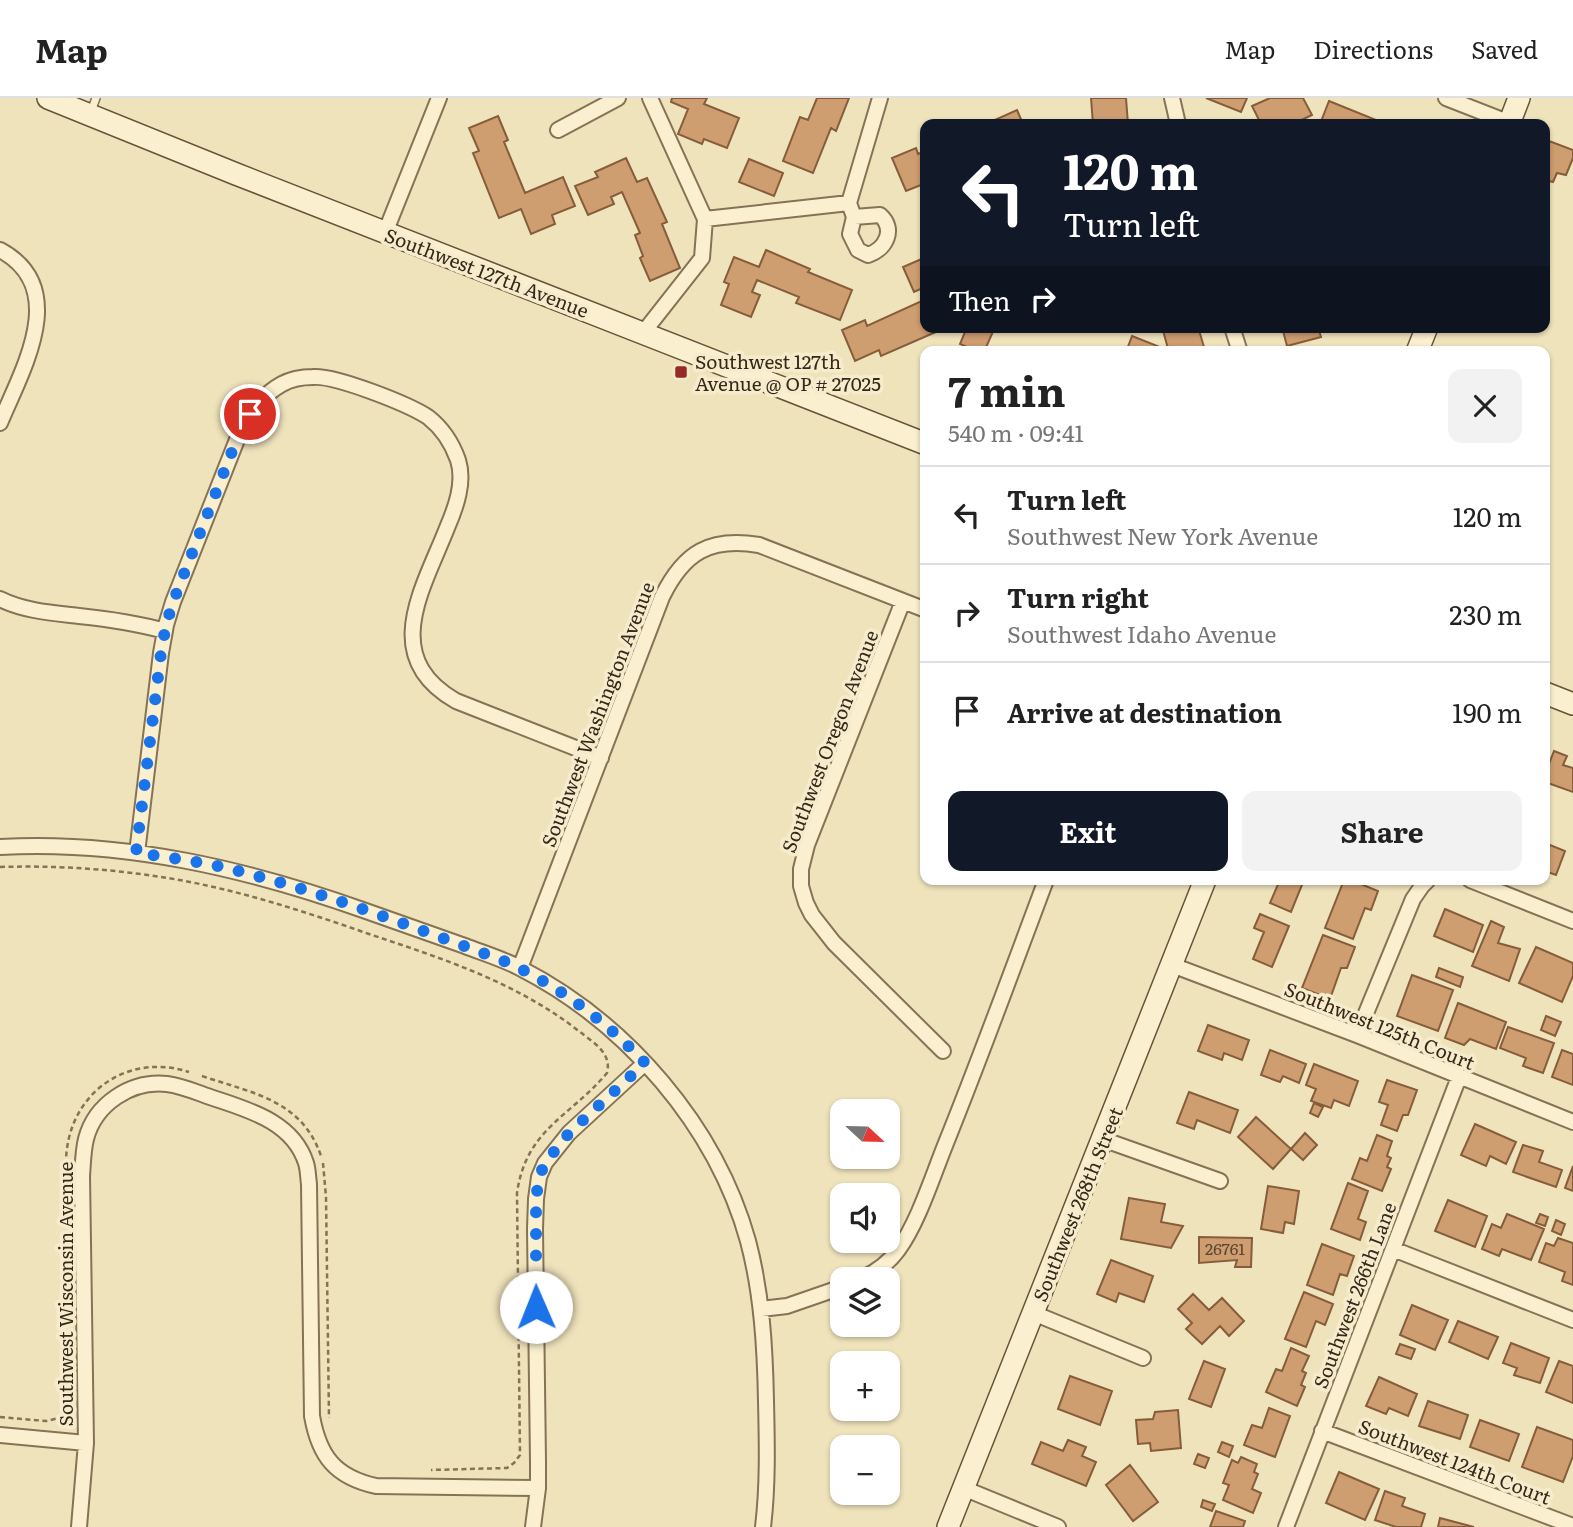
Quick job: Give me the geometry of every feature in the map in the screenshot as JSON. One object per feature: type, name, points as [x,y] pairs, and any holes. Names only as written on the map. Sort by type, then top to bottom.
[{"type":"main road","name":"Southwest 127th Avenue","points":[[48,98],[93,106],[236,174],[920,442]]},
{"type":"main road","points":[[1511,119],[1519,98]]},
{"type":"main road","points":[[1550,695],[1573,704]]},
{"type":"main road","name":"Southwest 268th Street","points":[[948,1527],[1203,885]]},
{"type":"street","points":[[385,233],[439,98]]},
{"type":"street","points":[[558,130],[618,98]]},
{"type":"street","points":[[643,333],[702,258],[705,219],[650,98]]},
{"type":"street","points":[[705,219],[851,210],[880,98]]},
{"type":"street","points":[[1172,98],[1177,119]]},
{"type":"street","points":[[1446,98],[1499,119]]},
{"type":"street","points":[[0,250],[20,265],[29,278],[35,290],[37,309],[33,342],[0,423]]},
{"type":"street","points":[[136,853],[165,631],[173,602],[240,432],[262,398],[282,384],[296,379],[314,376],[330,378],[396,402],[429,418],[443,431],[453,448],[459,464],[458,495],[418,601],[412,625],[412,647],[430,682],[456,701],[601,758]]},
{"type":"street","name":"Southwest Washington Avenue","points":[[520,968],[662,597],[669,582],[685,563],[705,548],[721,543],[759,545],[920,608]]},
{"type":"street","points":[[0,599],[27,608],[123,621],[165,631]]},
{"type":"street","name":"Southwest Oregon Avenue","points":[[902,601],[807,845],[801,869],[801,886],[806,904],[821,929],[943,1051]]},
{"type":"street","points":[[0,847],[136,853],[224,868],[290,886],[520,968],[580,1006],[633,1050],[679,1105],[703,1140],[721,1173],[747,1240],[761,1309],[766,1364],[767,1470],[763,1527]]},
{"type":"street","points":[[882,1267],[899,1250],[907,1236],[971,1081],[1044,885]]},
{"type":"street","points":[[1357,1035],[1413,899],[1423,885]]},
{"type":"street","points":[[1483,885],[1573,920]]},
{"type":"street","name":"Southwest 125th Court","points":[[1172,965],[1357,1035],[1573,1122]]},
{"type":"street","points":[[533,1527],[538,1488],[535,1229],[539,1177],[545,1163],[569,1133],[645,1063]]},
{"type":"street","name":"Southwest 266th Lane","points":[[1286,1527],[1459,1077]]},
{"type":"street","name":"Southwest Wisconsin Avenue","points":[[79,1527],[86,1443],[82,1176],[86,1139],[103,1107],[132,1088],[144,1085],[170,1084],[265,1117],[290,1136],[300,1150],[306,1164],[309,1184],[312,1416],[316,1435],[327,1460],[346,1475],[376,1486],[538,1488]]},
{"type":"street","points":[[1102,1139],[1220,1181]]},
{"type":"street","points":[[1393,1249],[1573,1320]]},
{"type":"street","points":[[761,1309],[787,1306],[830,1291]]},
{"type":"street","points":[[1033,1313],[1143,1358]]},
{"type":"street","name":"Southwest 124th Court","points":[[1322,1431],[1573,1526]]},
{"type":"street","points":[[0,1435],[86,1443]]},
{"type":"street","points":[[963,1489],[1058,1527]]},
{"type":"building","points":[[672,98],[707,98],[704,104],[739,118],[727,148],[704,139],[702,144],[678,134],[688,109],[671,102]]},
{"type":"building","points":[[817,98],[849,98],[836,131],[831,128],[813,173],[783,161],[800,117],[808,120]]},
{"type":"building","points":[[1091,98],[1126,98],[1128,119],[1093,119]]},
{"type":"building","points":[[1206,98],[1247,98],[1241,112]]},
{"type":"building","points":[[1270,98],[1303,98],[1312,115],[1304,119],[1258,119],[1252,106]]},
{"type":"building","points":[[1329,101],[1374,119],[1322,119]]},
{"type":"building","points":[[1017,110],[1021,119],[997,119]]},
{"type":"building","points":[[498,116],[508,140],[504,142],[525,193],[563,177],[575,206],[552,215],[555,224],[531,234],[521,209],[499,218],[473,153],[479,151],[469,128]]},
{"type":"building","points":[[1550,141],[1573,150],[1573,158],[1566,175],[1557,173],[1553,182],[1550,181]]},
{"type":"building","points":[[916,148],[920,153],[920,185],[906,191],[892,158]]},
{"type":"building","points":[[626,158],[637,182],[647,178],[667,222],[662,224],[680,268],[650,281],[640,258],[643,256],[635,235],[640,233],[622,192],[611,197],[614,204],[588,215],[575,186],[598,177],[595,172]]},
{"type":"building","points":[[749,159],[783,173],[774,196],[739,182]]},
{"type":"building","points":[[766,250],[810,269],[808,272],[852,290],[840,320],[796,303],[799,297],[757,280],[752,292],[760,295],[751,317],[721,305],[729,284],[724,282],[734,257],[759,267]]},
{"type":"building","points":[[920,260],[920,289],[914,292],[903,267]]},
{"type":"building","points":[[920,302],[920,333],[934,333],[881,356],[879,350],[855,361],[842,330],[865,320],[867,326]]},
{"type":"building","points":[[965,333],[992,333],[987,346],[960,344]]},
{"type":"building","points":[[1164,333],[1200,333],[1204,346],[1167,346]]},
{"type":"building","points":[[1284,333],[1320,333],[1321,337],[1287,346]]},
{"type":"building","points":[[1132,336],[1157,346],[1128,346]]},
{"type":"building","points":[[1554,751],[1567,756],[1563,765],[1573,768],[1573,792],[1550,784],[1550,761]]},
{"type":"building","points":[[1550,845],[1565,851],[1556,875],[1550,873]]},
{"type":"building","points":[[1278,885],[1302,885],[1291,912],[1270,903]]},
{"type":"building","points":[[1342,885],[1363,885],[1378,891],[1371,910],[1365,908],[1353,939],[1325,928]]},
{"type":"building","points":[[1445,909],[1483,925],[1473,952],[1434,936]]},
{"type":"building","points":[[1260,914],[1289,926],[1272,967],[1253,959],[1264,932],[1254,928]]},
{"type":"building","points":[[1491,921],[1504,927],[1498,943],[1520,949],[1509,981],[1472,966]]},
{"type":"building","points":[[1323,935],[1355,947],[1347,968],[1341,968],[1330,999],[1302,988]]},
{"type":"building","points":[[1536,947],[1573,963],[1573,976],[1562,1002],[1519,983]]},
{"type":"building","points":[[1439,968],[1463,977],[1460,987],[1436,977]]},
{"type":"building","points":[[1412,975],[1453,990],[1438,1031],[1397,1016]]},
{"type":"building","points":[[1458,1003],[1506,1022],[1496,1049],[1470,1039],[1464,1045],[1445,1038]]},
{"type":"building","points":[[1546,1016],[1561,1022],[1555,1036],[1541,1030]]},
{"type":"building","points":[[1208,1025],[1249,1040],[1242,1060],[1224,1053],[1222,1060],[1198,1051]]},
{"type":"building","points":[[1508,1027],[1554,1043],[1543,1073],[1523,1066],[1526,1058],[1500,1048]]},
{"type":"building","points":[[1270,1050],[1306,1064],[1299,1083],[1283,1076],[1280,1082],[1261,1075]]},
{"type":"building","points":[[1562,1050],[1573,1054],[1573,1085],[1552,1077]]},
{"type":"building","points":[[1314,1064],[1358,1081],[1349,1106],[1334,1100],[1331,1108],[1311,1101],[1316,1089],[1306,1085]]},
{"type":"building","points":[[1387,1080],[1417,1090],[1408,1115],[1403,1115],[1397,1131],[1381,1125],[1388,1105],[1379,1102]]},
{"type":"building","points":[[1189,1092],[1238,1110],[1230,1133],[1197,1120],[1194,1129],[1177,1123]]},
{"type":"building","points":[[1314,1103],[1323,1107],[1318,1117],[1310,1113]]},
{"type":"building","points":[[1256,1117],[1291,1149],[1273,1169],[1238,1137]]},
{"type":"building","points":[[1475,1124],[1516,1142],[1506,1164],[1490,1156],[1486,1166],[1461,1155]]},
{"type":"building","points":[[1305,1133],[1317,1145],[1303,1160],[1291,1149]]},
{"type":"building","points":[[1377,1135],[1392,1141],[1387,1156],[1391,1158],[1387,1167],[1391,1169],[1382,1191],[1352,1179],[1360,1158],[1367,1161]]},
{"type":"building","points":[[1523,1145],[1543,1151],[1539,1162],[1562,1170],[1556,1187],[1513,1172]]},
{"type":"building","points":[[1573,1166],[1573,1191],[1565,1188]]},
{"type":"building","points":[[1348,1183],[1368,1191],[1358,1219],[1366,1222],[1360,1240],[1331,1229]]},
{"type":"building","points":[[1268,1186],[1299,1191],[1294,1224],[1285,1222],[1283,1233],[1261,1229]]},
{"type":"building","points":[[1129,1198],[1165,1204],[1161,1222],[1183,1226],[1171,1248],[1121,1239]]},
{"type":"building","points":[[1448,1200],[1487,1216],[1475,1247],[1435,1231]]},
{"type":"building","points":[[1507,1214],[1544,1229],[1531,1260],[1502,1249],[1499,1256],[1482,1249],[1492,1224],[1501,1228]]},
{"type":"building","points":[[1540,1214],[1548,1217],[1545,1226],[1536,1223]]},
{"type":"building","points":[[1556,1220],[1565,1224],[1561,1235],[1552,1231]]},
{"type":"building","points":[[1199,1237],[1252,1238],[1251,1267],[1235,1267],[1237,1260],[1199,1263]]},
{"type":"building","points":[[1558,1238],[1573,1243],[1573,1285],[1562,1281],[1565,1272],[1539,1262],[1546,1243],[1554,1246]]},
{"type":"building","points":[[1322,1244],[1354,1256],[1347,1276],[1340,1274],[1333,1295],[1307,1285]]},
{"type":"building","points":[[1111,1260],[1153,1276],[1144,1302],[1119,1293],[1116,1302],[1097,1294]]},
{"type":"building","points":[[1304,1292],[1333,1304],[1325,1325],[1316,1321],[1306,1347],[1285,1339]]},
{"type":"building","points":[[1193,1294],[1209,1310],[1222,1298],[1244,1321],[1229,1336],[1220,1326],[1202,1344],[1186,1329],[1192,1323],[1178,1309]]},
{"type":"building","points":[[1412,1305],[1448,1320],[1435,1350],[1400,1335]]},
{"type":"building","points":[[1458,1321],[1498,1337],[1488,1359],[1449,1342]]},
{"type":"building","points":[[1511,1343],[1549,1358],[1540,1383],[1514,1375],[1517,1368],[1503,1363]]},
{"type":"building","points":[[1400,1344],[1415,1349],[1411,1359],[1396,1354]]},
{"type":"building","points":[[1291,1348],[1309,1356],[1302,1371],[1306,1373],[1301,1385],[1305,1387],[1297,1406],[1266,1392],[1276,1369],[1282,1371]]},
{"type":"building","points":[[1204,1361],[1225,1369],[1211,1407],[1189,1399]]},
{"type":"building","points":[[1559,1361],[1573,1366],[1573,1403],[1546,1392]]},
{"type":"building","points":[[1070,1376],[1112,1391],[1100,1425],[1058,1409]]},
{"type":"building","points":[[1379,1377],[1417,1394],[1408,1416],[1389,1408],[1386,1414],[1366,1406]]},
{"type":"building","points":[[1428,1401],[1468,1415],[1460,1439],[1419,1426]]},
{"type":"building","points":[[1269,1408],[1290,1416],[1275,1457],[1244,1445],[1252,1425],[1262,1428]]},
{"type":"building","points":[[1178,1410],[1181,1448],[1151,1451],[1150,1443],[1138,1444],[1136,1420],[1153,1419],[1155,1412]]},
{"type":"building","points":[[1480,1420],[1519,1434],[1509,1461],[1470,1447]]},
{"type":"building","points":[[1537,1427],[1573,1440],[1573,1456],[1563,1482],[1522,1467]]},
{"type":"building","points":[[1068,1440],[1086,1447],[1082,1456],[1096,1462],[1086,1486],[1032,1464],[1041,1442],[1063,1451]]},
{"type":"building","points":[[1222,1442],[1233,1446],[1229,1457],[1218,1452]]},
{"type":"building","points":[[1198,1454],[1209,1458],[1205,1468],[1194,1464]]},
{"type":"building","points":[[1241,1457],[1257,1464],[1254,1472],[1258,1474],[1252,1489],[1261,1493],[1253,1513],[1223,1500],[1229,1485],[1223,1483],[1232,1460],[1238,1463]]},
{"type":"building","points":[[1130,1465],[1158,1502],[1133,1521],[1106,1485]]},
{"type":"building","points":[[1339,1472],[1379,1489],[1365,1520],[1326,1503]]},
{"type":"building","points":[[1385,1491],[1405,1498],[1402,1506],[1425,1514],[1421,1527],[1396,1527],[1375,1520]]},
{"type":"building","points":[[1203,1500],[1215,1504],[1212,1511],[1201,1507]]},
{"type":"building","points":[[1216,1511],[1245,1521],[1243,1527],[1210,1527]]},
{"type":"building","points":[[1440,1518],[1474,1527],[1438,1527]]},
{"type":"place","name":"Southwest 127th Avenue @ OP # 27025","points":[[681,372]]},
{"type":"route","points":[[250,414],[231,454],[166,625],[136,853],[224,868],[279,883],[504,961],[571,999],[645,1063],[569,1133],[545,1163],[539,1177],[536,1199],[536,1307]]}]
